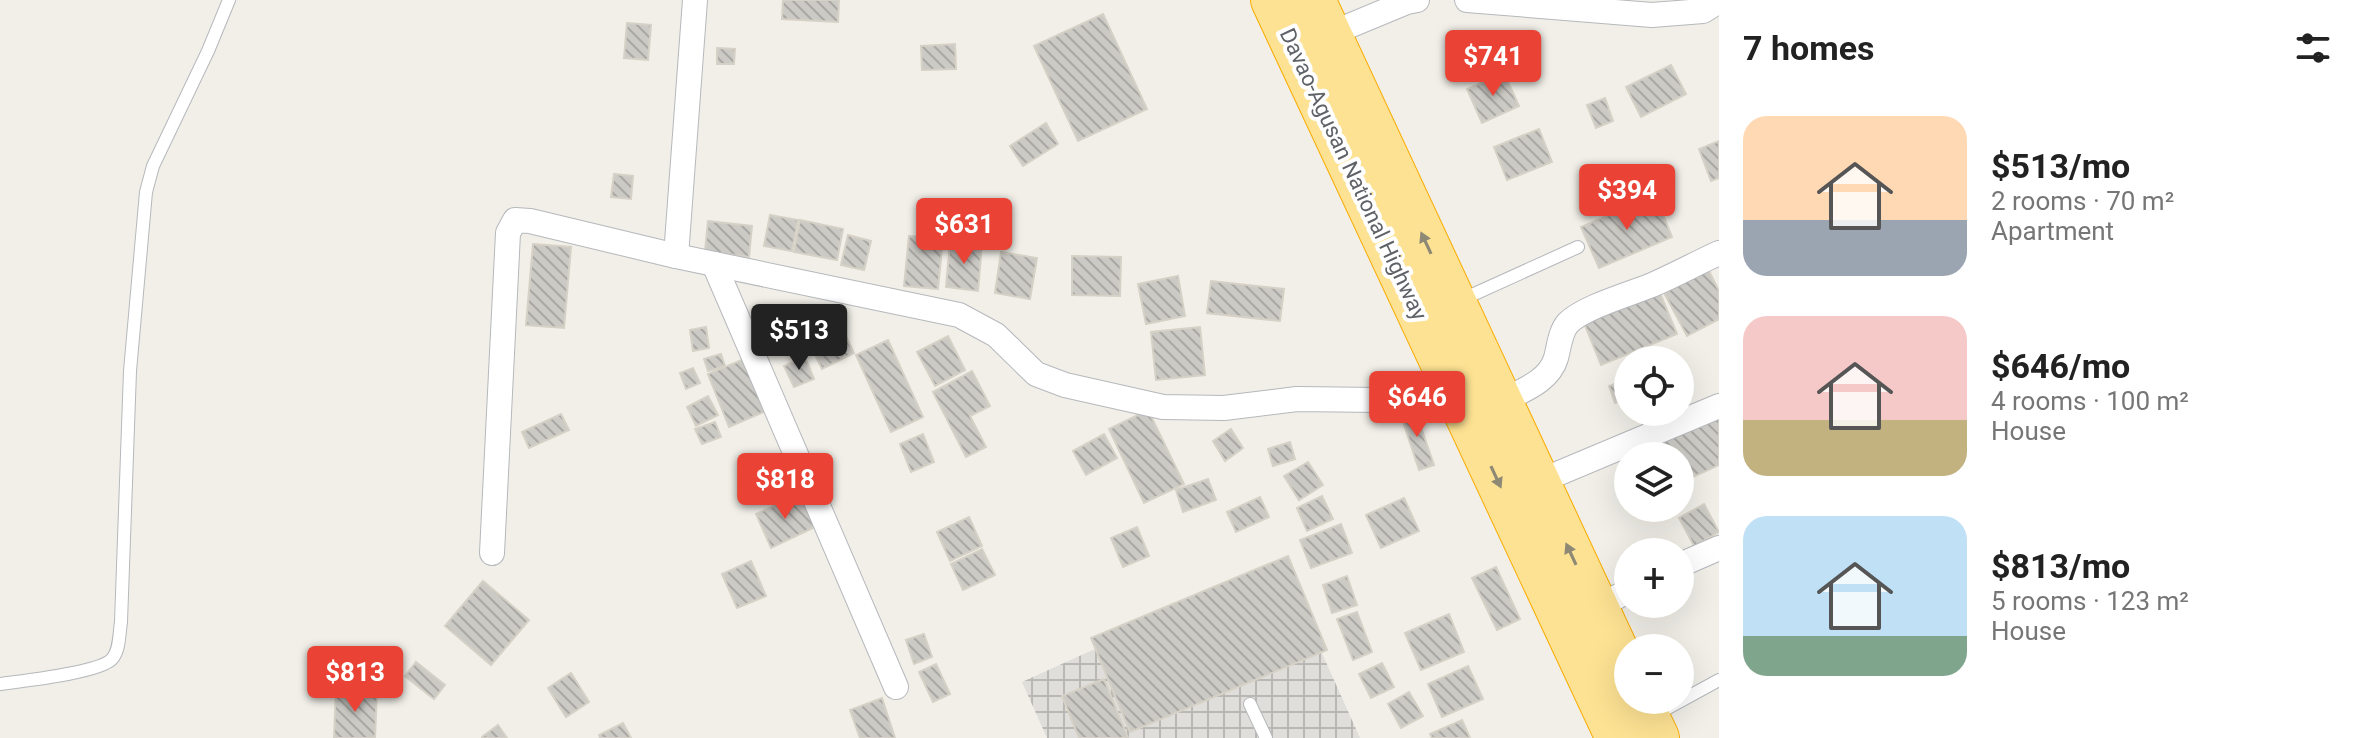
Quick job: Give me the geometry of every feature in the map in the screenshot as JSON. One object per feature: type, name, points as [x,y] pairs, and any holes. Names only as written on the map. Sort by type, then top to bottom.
[{"type":"highway","name":"Davao-Agusan National Highway","points":[[1273,0],[1312,28],[1454,303],[1538,482],[1612,599],[1619,634]]},
{"type":"highway","name":"Davao-Agusan National Highway","points":[[1312,28],[1456,392],[1641,724]]},
{"type":"street","points":[[676,256],[695,0]]},
{"type":"street","points":[[1312,28],[1417,0]]},
{"type":"street","points":[[1467,0],[1652,15],[1703,11],[1719,1]]},
{"type":"street","points":[[492,553],[508,233],[515,220],[959,315],[996,335],[1036,374],[1065,385],[1163,407],[1224,408],[1297,399],[1378,400],[1456,392]]},
{"type":"street","points":[[1500,402],[1549,373],[1563,330],[1569,322],[1719,253]]},
{"type":"street","points":[[714,264],[896,687]]},
{"type":"street","points":[[1538,482],[1719,406]]},
{"type":"street","points":[[1694,559],[1719,548]]},
{"type":"lane","points":[[0,684],[98,666],[111,661],[117,649],[121,622],[130,371],[146,192],[153,166],[229,0]]},
{"type":"lane","points":[[1454,303],[1578,247]]},
{"type":"lane","points":[[1641,724],[1719,680]]},
{"type":"lane","points":[[1250,704],[1266,738]]},
{"type":"shaded area","points":[[1282,564],[1360,738],[1047,738],[1022,682]]},
{"type":"building","points":[[783,0],[839,0],[838,22],[782,19]]},
{"type":"building","points":[[1103,14],[1147,109],[1078,141],[1034,46]]},
{"type":"building","points":[[627,23],[651,25],[648,60],[624,58]]},
{"type":"building","points":[[955,44],[956,69],[922,70],[921,46]]},
{"type":"building","points":[[717,48],[735,49],[734,64],[717,64]]},
{"type":"building","points":[[1671,65],[1686,94],[1641,117],[1626,87]]},
{"type":"building","points":[[1504,73],[1519,106],[1482,123],[1467,89]]},
{"type":"building","points":[[1605,98],[1613,121],[1596,128],[1587,105]]},
{"type":"building","points":[[1046,123],[1058,144],[1023,166],[1010,146]]},
{"type":"building","points":[[1539,129],[1552,162],[1507,180],[1494,147]]},
{"type":"building","points":[[1719,141],[1719,178],[1711,181],[1699,149]]},
{"type":"building","points":[[614,174],[633,176],[631,199],[611,197]]},
{"type":"building","points":[[1655,195],[1672,237],[1599,268],[1581,227]]},
{"type":"building","points":[[770,215],[798,220],[792,251],[764,246]]},
{"type":"building","points":[[800,220],[843,229],[837,260],[794,252]]},
{"type":"building","points":[[708,221],[752,226],[749,257],[705,251]]},
{"type":"building","points":[[848,235],[871,241],[864,270],[841,265]]},
{"type":"building","points":[[909,236],[943,238],[938,289],[904,286]]},
{"type":"building","points":[[950,241],[982,244],[978,291],[946,287]]},
{"type":"building","points":[[533,244],[571,247],[564,328],[526,325]]},
{"type":"building","points":[[1001,252],[1037,258],[1030,299],[995,293]]},
{"type":"building","points":[[1072,256],[1121,257],[1120,296],[1072,295]]},
{"type":"building","points":[[1707,267],[1719,291],[1719,319],[1687,336],[1663,291]]},
{"type":"building","points":[[1178,276],[1185,316],[1146,324],[1138,284]]},
{"type":"building","points":[[1211,281],[1284,289],[1280,321],[1207,313]]},
{"type":"building","points":[[1657,286],[1677,334],[1648,346],[1614,346],[1614,360],[1601,365],[1582,318]]},
{"type":"building","points":[[839,322],[854,353],[822,369],[807,339]]},
{"type":"building","points":[[706,327],[709,348],[693,351],[690,330]]},
{"type":"building","points":[[1200,327],[1205,375],[1156,380],[1151,332]]},
{"type":"building","points":[[948,336],[965,370],[935,386],[917,352]]},
{"type":"building","points":[[888,340],[923,417],[891,432],[856,355]]},
{"type":"building","points":[[721,354],[725,366],[708,371],[704,359]]},
{"type":"building","points":[[805,357],[814,379],[794,387],[784,366]]},
{"type":"building","points":[[744,359],[766,411],[729,427],[708,374]]},
{"type":"building","points":[[693,368],[700,383],[686,389],[680,373]]},
{"type":"building","points":[[972,371],[990,406],[970,416],[986,447],[966,457],[933,392]]},
{"type":"building","points":[[1614,384],[1614,400],[1609,386]]},
{"type":"building","points":[[708,396],[718,415],[696,426],[687,407]]},
{"type":"building","points":[[1414,407],[1434,465],[1419,470],[1400,412]]},
{"type":"building","points":[[1148,410],[1184,484],[1144,503],[1109,429]]},
{"type":"building","points":[[1719,410],[1719,465],[1694,477],[1694,442],[1651,442],[1685,426],[1694,426],[1694,422]]},
{"type":"building","points":[[561,414],[569,430],[529,448],[522,432]]},
{"type":"building","points":[[715,422],[721,437],[702,444],[695,429]]},
{"type":"building","points":[[1231,429],[1243,448],[1225,461],[1213,441]]},
{"type":"building","points":[[923,434],[934,462],[911,472],[900,444]]},
{"type":"building","points":[[1104,434],[1117,458],[1086,475],[1073,451]]},
{"type":"building","points":[[1290,442],[1295,459],[1273,466],[1268,449]]},
{"type":"building","points":[[1308,462],[1323,485],[1299,500],[1284,476]]},
{"type":"building","points":[[1208,479],[1216,500],[1183,512],[1176,490]]},
{"type":"building","points":[[800,494],[815,527],[771,548],[756,514]]},
{"type":"building","points":[[1322,496],[1333,519],[1307,531],[1297,508]]},
{"type":"building","points":[[1260,497],[1269,517],[1236,532],[1227,512]]},
{"type":"building","points":[[1404,498],[1419,531],[1381,548],[1366,515]]},
{"type":"building","points":[[1704,504],[1719,532],[1694,546],[1694,538],[1690,538],[1681,522],[1694,522],[1694,510]]},
{"type":"building","points":[[969,517],[982,546],[950,561],[937,532]]},
{"type":"building","points":[[1341,524],[1352,553],[1311,568],[1300,540]]},
{"type":"building","points":[[1137,527],[1149,556],[1123,567],[1111,538]]},
{"type":"building","points":[[982,549],[995,575],[963,590],[951,564]]},
{"type":"building","points":[[1288,556],[1327,650],[1130,732],[1091,638]]},
{"type":"building","points":[[751,561],[766,596],[737,608],[722,574]]},
{"type":"building","points":[[1496,567],[1520,619],[1497,630],[1472,578]]},
{"type":"building","points":[[1347,576],[1357,605],[1332,613],[1323,585]]},
{"type":"building","points":[[483,581],[529,620],[491,665],[445,626]]},
{"type":"building","points":[[1357,612],[1372,652],[1353,660],[1337,619]]},
{"type":"building","points":[[1449,614],[1464,652],[1421,670],[1405,633]]},
{"type":"building","points":[[924,634],[932,657],[914,664],[906,640]]},
{"type":"building","points":[[416,662],[445,685],[434,699],[405,676]]},
{"type":"building","points":[[1382,663],[1394,687],[1371,698],[1359,674]]},
{"type":"building","points":[[936,664],[950,694],[933,702],[919,672]]},
{"type":"building","points":[[1468,666],[1483,699],[1442,717],[1428,684]]},
{"type":"building","points":[[571,673],[589,702],[566,717],[548,688]]},
{"type":"building","points":[[1104,679],[1128,738],[1079,738],[1062,696]]},
{"type":"building","points":[[336,689],[377,691],[375,738],[334,738]]},
{"type":"building","points":[[1409,692],[1423,716],[1401,728],[1388,704]]},
{"type":"building","points":[[882,698],[895,738],[860,738],[850,710]]},
{"type":"building","points":[[1462,720],[1470,738],[1432,738],[1430,734]]},
{"type":"building","points":[[623,723],[631,738],[600,738],[599,735]]},
{"type":"building","points":[[498,725],[507,738],[482,738],[482,737]]}]
